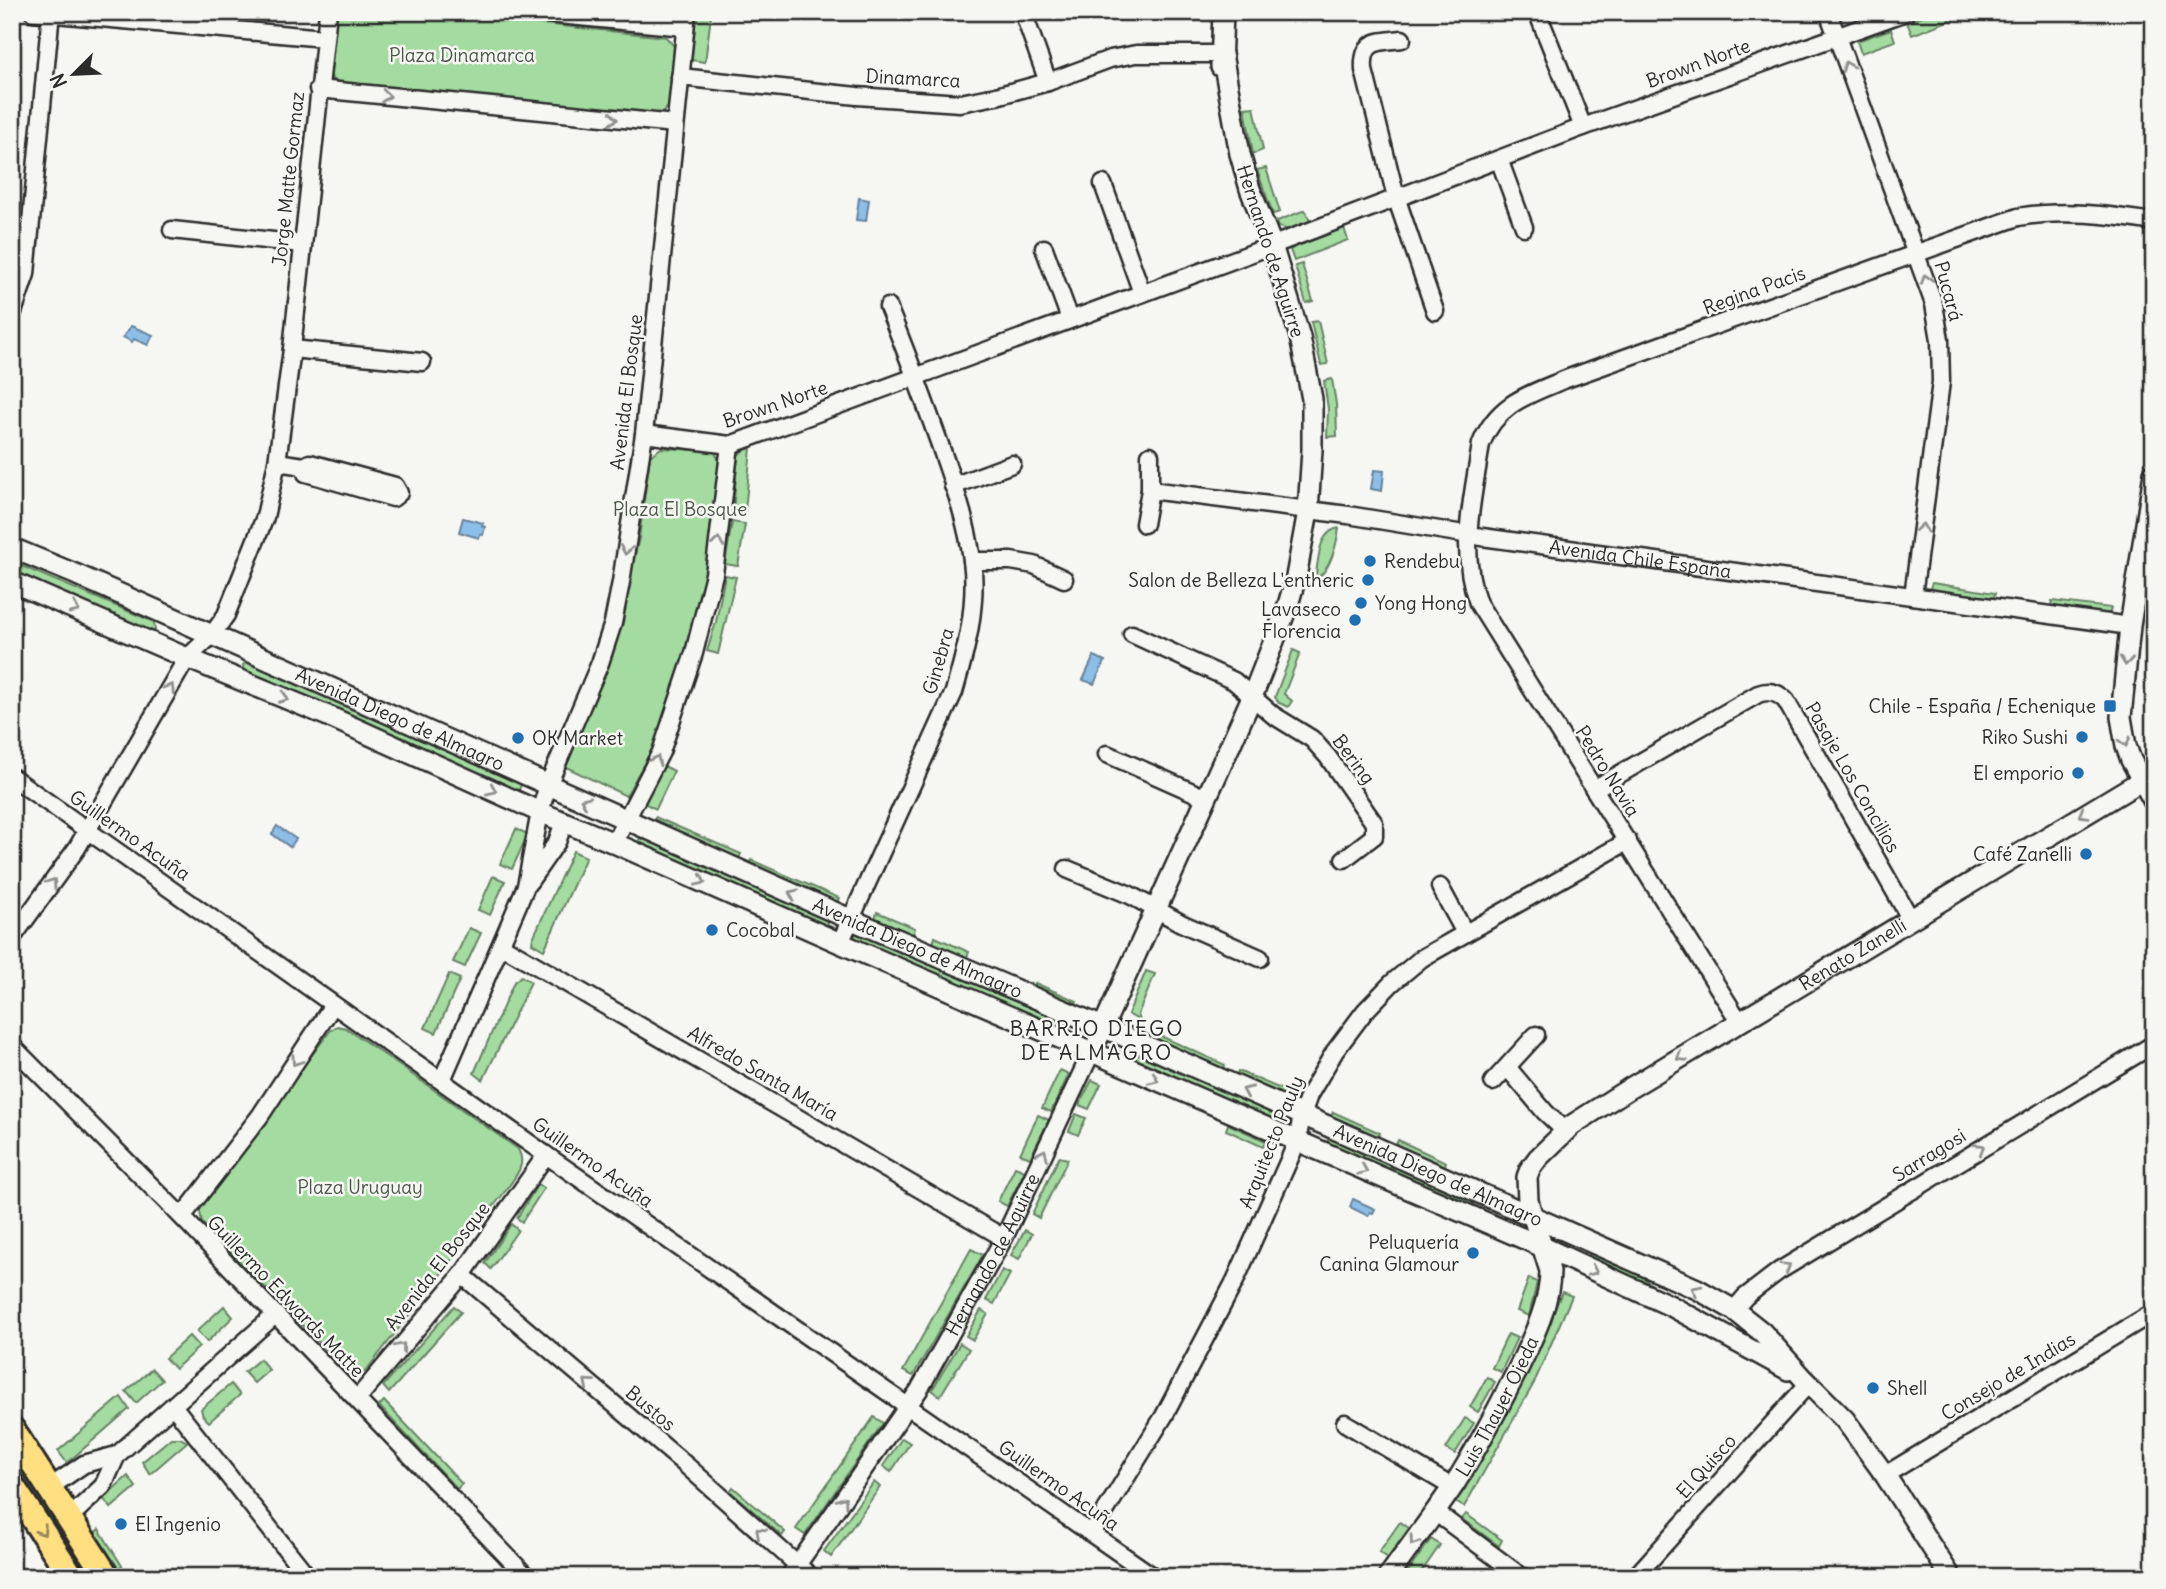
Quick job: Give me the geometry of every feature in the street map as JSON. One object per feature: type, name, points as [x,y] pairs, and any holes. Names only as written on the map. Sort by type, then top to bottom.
[{"type":"main road","points":[[12,1430],[107,1577]]},
{"type":"main road","points":[[12,1486],[72,1577]]},
{"type":"street","points":[[33,12],[324,38]]},
{"type":"street","name":"Jorge Matte Gormaz","points":[[12,938],[88,831],[187,658],[212,635],[226,615],[265,517],[277,462],[292,349],[328,12]]},
{"type":"street","points":[[527,12],[686,20]]},
{"type":"street","points":[[1023,12],[1048,82]]},
{"type":"street","name":"Hernando de Aguirre","points":[[799,1573],[919,1390],[1004,1238],[1252,697],[1294,586],[1308,511],[1312,450],[1311,399],[1300,337],[1267,247],[1240,154],[1222,54],[1223,12]]},
{"type":"street","name":"Pucará","points":[[1828,12],[1917,254],[1938,319],[1942,362],[1939,410],[1913,596]]},
{"type":"street","name":"Brown Norte","points":[[644,434],[730,445],[1583,127],[1906,12]]},
{"type":"street","points":[[12,316],[26,274],[50,13]]},
{"type":"street","points":[[1538,14],[1583,127]]},
{"type":"street","name":"Avenida El Bosque","points":[[526,887],[540,812],[548,785],[600,663],[613,623],[621,582],[644,434],[686,20]]},
{"type":"street","points":[[1402,39],[1375,42],[1366,49],[1364,70],[1395,197],[1435,311]]},
{"type":"street","name":"Dinamarca","points":[[680,77],[857,96],[960,103],[1048,82],[1110,59],[1136,54],[1222,54]]},
{"type":"street","points":[[318,89],[676,124]]},
{"type":"street","points":[[1499,159],[1524,227]]},
{"type":"street","points":[[1103,184],[1142,293]]},
{"type":"street","name":"Regina Pacis","points":[[1468,534],[1481,444],[1487,429],[1503,410],[1526,396],[1566,379],[2018,217],[2042,213],[2096,214],[2154,222]]},
{"type":"street","points":[[172,230],[302,244]]},
{"type":"street","points":[[1044,248],[1070,319]]},
{"type":"street","points":[[888,307],[915,376]]},
{"type":"street","points":[[292,349],[422,362]]},
{"type":"street","name":"Ginebra","points":[[840,943],[954,692],[965,653],[972,612],[972,561],[953,486],[915,376]]},
{"type":"street","points":[[614,843],[661,752],[694,653],[714,574],[730,445]]},
{"type":"street","points":[[1144,524],[1150,490],[1150,455]]},
{"type":"street","points":[[277,462],[304,466],[310,463],[395,486],[400,493],[393,498],[306,473],[304,466]]},
{"type":"street","points":[[953,486],[1012,464]]},
{"type":"street","points":[[2154,473],[2130,626],[2121,717],[2126,746],[2148,776],[2154,802]]},
{"type":"street","name":"Avenida Chile España","points":[[1150,490],[1348,515],[2130,626]]},
{"type":"street","name":"Pedro Navia","points":[[1468,534],[1468,568],[1478,603],[1739,1021]]},
{"type":"street","name":"Avenida Diego de Almagro","points":[[12,548],[852,920],[1103,1027],[1697,1289],[1734,1310],[1762,1332],[1846,1420],[1951,1577]]},
{"type":"street","points":[[972,561],[1011,561],[1034,565],[1064,579]]},
{"type":"street","name":"Avenida Diego de Almagro","points":[[12,582],[328,716],[540,812],[1545,1248],[1671,1306],[1755,1350],[1806,1381]]},
{"type":"street","points":[[1132,634],[1234,681],[1252,697]]},
{"type":"street","name":"Pasaje Los Concilios","points":[[1594,789],[1758,694],[1776,693],[1786,701],[1910,918]]},
{"type":"street","name":"Bering","points":[[1252,697],[1273,715],[1312,739],[1328,757],[1374,823],[1374,836],[1344,859]]},
{"type":"street","points":[[1107,754],[1206,798]]},
{"type":"street","name":"Renato Zanelli","points":[[1490,1196],[1508,1194],[1527,1177],[1538,1158],[1565,1131],[1630,1088],[2148,776]]},
{"type":"street","name":"Guillermo Acuña","points":[[12,777],[546,1155],[1154,1577]]},
{"type":"street","name":"Avenida El Bosque","points":[[442,1080],[526,887],[557,842],[564,822]]},
{"type":"street","name":"Arquitecto Pauly","points":[[1092,1533],[1164,1416],[1235,1281],[1297,1142],[1309,1095],[1335,1051],[1365,1011],[1392,983],[1422,958],[1628,841]]},
{"type":"street","points":[[1067,869],[1130,895],[1181,923],[1260,958]]},
{"type":"street","points":[[1440,887],[1465,933]]},
{"type":"street","name":"Alfredo Santa María","points":[[501,945],[1004,1238]]},
{"type":"street","points":[[182,1217],[260,1116],[333,1004]]},
{"type":"street","points":[[1493,1082],[1536,1035]]},
{"type":"street","name":"Sarragosi","points":[[1734,1310],[1745,1297],[1779,1271],[2154,1044]]},
{"type":"street","name":"Guillermo Edwards Matte","points":[[12,1046],[182,1217],[527,1577]]},
{"type":"street","points":[[1507,1066],[1545,1112],[1565,1131]]},
{"type":"street","name":"Avenida El Bosque","points":[[357,1399],[462,1275],[546,1155]]},
{"type":"street","points":[[1527,1177],[1527,1192],[1534,1217]]},
{"type":"street","name":"Luis Thayer Ojeda","points":[[1388,1577],[1452,1487],[1502,1402],[1540,1319],[1550,1282],[1550,1270],[1534,1217]]},
{"type":"street","name":"Bustos","points":[[462,1275],[687,1466],[799,1573]]},
{"type":"street","name":"Consejo de Indias","points":[[1885,1475],[2154,1312]]},
{"type":"street","points":[[49,1488],[84,1464],[117,1455],[275,1315]]},
{"type":"street","name":"El Quisco","points":[[1635,1577],[1806,1381]]},
{"type":"street","points":[[174,1407],[308,1577]]},
{"type":"street","points":[[1345,1423],[1452,1487]]},
{"type":"street","points":[[69,1518],[103,1486],[117,1455]]},
{"type":"street","points":[[1435,1511],[1522,1577]]},
{"type":"green space","name":"Plaza Dinamarca","points":[[336,12],[430,12],[666,37],[675,47],[668,107],[655,114],[338,82],[332,79],[330,73]]},
{"type":"green space","points":[[1932,12],[1966,14],[1912,35],[1907,22]]},
{"type":"green space","points":[[696,15],[711,16],[705,62],[691,60]]},
{"type":"green space","points":[[1891,29],[1895,41],[1861,53],[1857,41]]},
{"type":"green space","points":[[1254,107],[1263,150],[1253,154],[1245,108]]},
{"type":"green space","points":[[1266,168],[1280,212],[1273,214],[1257,170]]},
{"type":"green space","points":[[1305,210],[1310,221],[1289,230],[1276,226],[1277,221]]},
{"type":"green space","points":[[1344,228],[1348,240],[1294,261],[1290,250]]},
{"type":"green space","points":[[1302,264],[1313,301],[1306,303],[1295,266]]},
{"type":"green space","points":[[1318,321],[1328,364],[1321,365],[1311,322]]},
{"type":"green space","points":[[1332,379],[1337,436],[1327,437],[1328,409],[1324,381]]},
{"type":"green space","name":"Plaza El Bosque","points":[[661,448],[714,451],[721,464],[719,503],[686,654],[656,742],[626,796],[566,767],[609,662],[639,538],[650,456]]},
{"type":"green space","points":[[751,448],[745,512],[733,510],[738,455]]},
{"type":"green space","points":[[732,522],[745,524],[738,566],[725,564]]},
{"type":"green space","points":[[1339,528],[1329,564],[1315,579],[1323,541],[1327,535]]},
{"type":"green space","points":[[12,562],[154,622],[155,631],[150,632],[12,570]]},
{"type":"green space","points":[[725,575],[736,577],[718,654],[707,651]]},
{"type":"green space","points":[[1932,583],[1995,593],[1994,598],[1933,590],[1930,588]]},
{"type":"green space","points":[[2052,601],[2111,608],[2109,615],[2051,607]]},
{"type":"green space","points":[[1293,650],[1300,653],[1284,694],[1292,701],[1288,707],[1279,703],[1275,697]]},
{"type":"green space","points":[[247,662],[522,783],[517,794],[244,671],[243,665]]},
{"type":"green space","points":[[662,765],[674,771],[656,809],[644,803]]},
{"type":"green space","points":[[655,817],[741,854],[739,858],[653,821]]},
{"type":"green space","points":[[516,829],[528,834],[512,869],[500,864]]},
{"type":"green space","points":[[642,836],[823,916],[828,924],[821,925],[642,846],[639,840]]},
{"type":"green space","points":[[573,851],[586,857],[544,950],[532,943],[533,938]]},
{"type":"green space","points":[[751,860],[839,898],[837,902],[750,863]]},
{"type":"green space","points":[[493,876],[505,881],[490,915],[478,910]]},
{"type":"green space","points":[[877,912],[915,928],[913,935],[875,919]]},
{"type":"green space","points":[[469,928],[481,933],[465,967],[453,962]]},
{"type":"green space","points":[[859,930],[1069,1023],[1070,1030],[1066,1031],[856,940],[854,936]]},
{"type":"green space","points":[[935,937],[969,952],[966,959],[933,944]]},
{"type":"green space","points":[[1146,971],[1155,974],[1138,1014],[1140,1021],[1128,1014]]},
{"type":"green space","points":[[449,974],[460,979],[436,1033],[425,1028]]},
{"type":"green space","points":[[521,976],[531,982],[483,1080],[474,1073],[514,982]]},
{"type":"green space","points":[[1035,983],[1077,1001],[1075,1006],[1033,988]]},
{"type":"green space","name":"Plaza Uruguay","points":[[337,1026],[346,1028],[518,1149],[521,1160],[519,1170],[507,1189],[365,1372],[357,1375],[348,1372],[202,1223],[199,1206],[330,1031]]},
{"type":"green space","points":[[1156,1034],[1225,1065],[1222,1071],[1153,1040]]},
{"type":"green space","points":[[1131,1048],[1284,1120],[1281,1124],[1131,1059],[1126,1055]]},
{"type":"green space","points":[[1060,1070],[1069,1074],[1051,1112],[1042,1108]]},
{"type":"green space","points":[[1238,1071],[1295,1095],[1285,1098],[1236,1077]]},
{"type":"green space","points":[[1092,1080],[1101,1084],[1089,1109],[1079,1105]]},
{"type":"green space","points":[[1333,1112],[1380,1133],[1377,1139],[1330,1118]]},
{"type":"green space","points":[[1076,1114],[1086,1118],[1078,1135],[1069,1131]]},
{"type":"green space","points":[[1038,1115],[1049,1120],[1030,1158],[1020,1154]]},
{"type":"green space","points":[[1228,1124],[1266,1141],[1263,1147],[1226,1130]]},
{"type":"green space","points":[[1333,1138],[1474,1200],[1472,1209],[1327,1144],[1328,1140]]},
{"type":"green space","points":[[1398,1140],[1446,1162],[1444,1168],[1396,1145]]},
{"type":"green space","points":[[1059,1157],[1068,1159],[1039,1218],[1032,1214]]},
{"type":"green space","points":[[1015,1167],[1025,1171],[1007,1206],[998,1201]]},
{"type":"green space","points":[[538,1184],[544,1188],[522,1222],[517,1218]]},
{"type":"green space","points":[[511,1224],[518,1230],[491,1269],[485,1263]]},
{"type":"green space","points":[[1025,1230],[1032,1234],[1019,1259],[1011,1255]]},
{"type":"green space","points":[[971,1249],[983,1255],[913,1376],[903,1371]]},
{"type":"green space","points":[[1589,1251],[1639,1275],[1655,1287],[1590,1263]]},
{"type":"green space","points":[[1002,1270],[1010,1274],[994,1304],[986,1300]]},
{"type":"green space","points":[[1529,1278],[1537,1282],[1529,1316],[1517,1311]]},
{"type":"green space","points":[[1562,1292],[1572,1296],[1534,1383],[1464,1507],[1455,1502],[1499,1428],[1536,1355]]},
{"type":"green space","points":[[224,1306],[233,1317],[207,1342],[197,1331]]},
{"type":"green space","points":[[454,1306],[461,1312],[389,1393],[383,1386]]},
{"type":"green space","points":[[981,1310],[988,1314],[973,1340],[966,1336]]},
{"type":"green space","points":[[1508,1334],[1517,1338],[1501,1372],[1492,1368]]},
{"type":"green space","points":[[189,1336],[199,1347],[175,1369],[165,1358]]},
{"type":"green space","points":[[960,1343],[969,1349],[940,1396],[932,1390]]},
{"type":"green space","points":[[260,1359],[269,1370],[254,1383],[244,1372]]},
{"type":"green space","points":[[152,1369],[162,1380],[136,1403],[126,1391]]},
{"type":"green space","points":[[1487,1377],[1495,1382],[1478,1412],[1470,1407]]},
{"type":"green space","points":[[231,1384],[240,1395],[209,1422],[201,1409]]},
{"type":"green space","points":[[121,1397],[129,1409],[67,1463],[58,1451]]},
{"type":"green space","points":[[384,1401],[462,1484],[457,1489],[379,1406]]},
{"type":"green space","points":[[874,1417],[883,1423],[805,1535],[796,1529]]},
{"type":"green space","points":[[1465,1418],[1474,1423],[1455,1454],[1446,1449]]},
{"type":"green space","points":[[171,1438],[180,1438],[187,1442],[150,1474],[142,1462]]},
{"type":"green space","points":[[902,1438],[910,1443],[891,1472],[883,1466]]},
{"type":"green space","points":[[12,1448],[95,1577],[88,1577],[12,1459]]},
{"type":"green space","points":[[128,1476],[136,1487],[111,1508],[103,1498]]},
{"type":"green space","points":[[874,1482],[880,1487],[831,1557],[824,1551]]},
{"type":"green space","points":[[733,1487],[785,1532],[782,1536],[730,1491]]},
{"type":"green space","points":[[1466,1514],[1502,1540],[1499,1546],[1462,1519]]},
{"type":"green space","points":[[1400,1522],[1409,1528],[1388,1558],[1379,1552]]},
{"type":"green space","points":[[99,1529],[129,1577],[119,1577],[92,1535]]},
{"type":"green space","points":[[1431,1539],[1440,1545],[1418,1577],[1404,1577]]},
{"type":"water","points":[[859,198],[869,200],[866,221],[856,220]]},
{"type":"water","points":[[131,326],[153,335],[148,345],[123,337]]},
{"type":"water","points":[[1374,470],[1384,471],[1382,491],[1371,489]]},
{"type":"water","points":[[463,518],[483,523],[483,535],[480,534],[479,538],[459,532]]},
{"type":"water","points":[[1094,656],[1105,661],[1094,684],[1083,680]]},
{"type":"water","points":[[277,826],[296,839],[290,847],[272,834]]},
{"type":"water","points":[[1353,1199],[1375,1209],[1373,1213],[1370,1212],[1368,1216],[1350,1207]]},
{"type":"place","name":"Rendebu","points":[[1370,561]]},
{"type":"place","name":"Salon de Belleza L'entheric","points":[[1368,580]]},
{"type":"place","name":"Yong Hong","points":[[1361,603]]},
{"type":"place","name":"Lavaseco Florencia","points":[[1355,620]]},
{"type":"place","name":"Chile - España / Echenique","points":[[2110,706]]},
{"type":"place","name":"Riko Sushi","points":[[2082,737]]},
{"type":"place","name":"OK Market","points":[[518,738]]},
{"type":"place","name":"El emporio","points":[[2078,773]]},
{"type":"place","name":"Café Zanelli","points":[[2086,854]]},
{"type":"place","name":"Cocobal","points":[[712,930]]},
{"type":"place","name":"Peluquería Canina Glamour","points":[[1473,1253]]},
{"type":"place","name":"Shell","points":[[1873,1388]]},
{"type":"place","name":"El Ingenio","points":[[121,1524]]},
{"type":"district","name":"BARRIO DIEGO DE ALMAGRO","points":[[1097,1040]]}]
